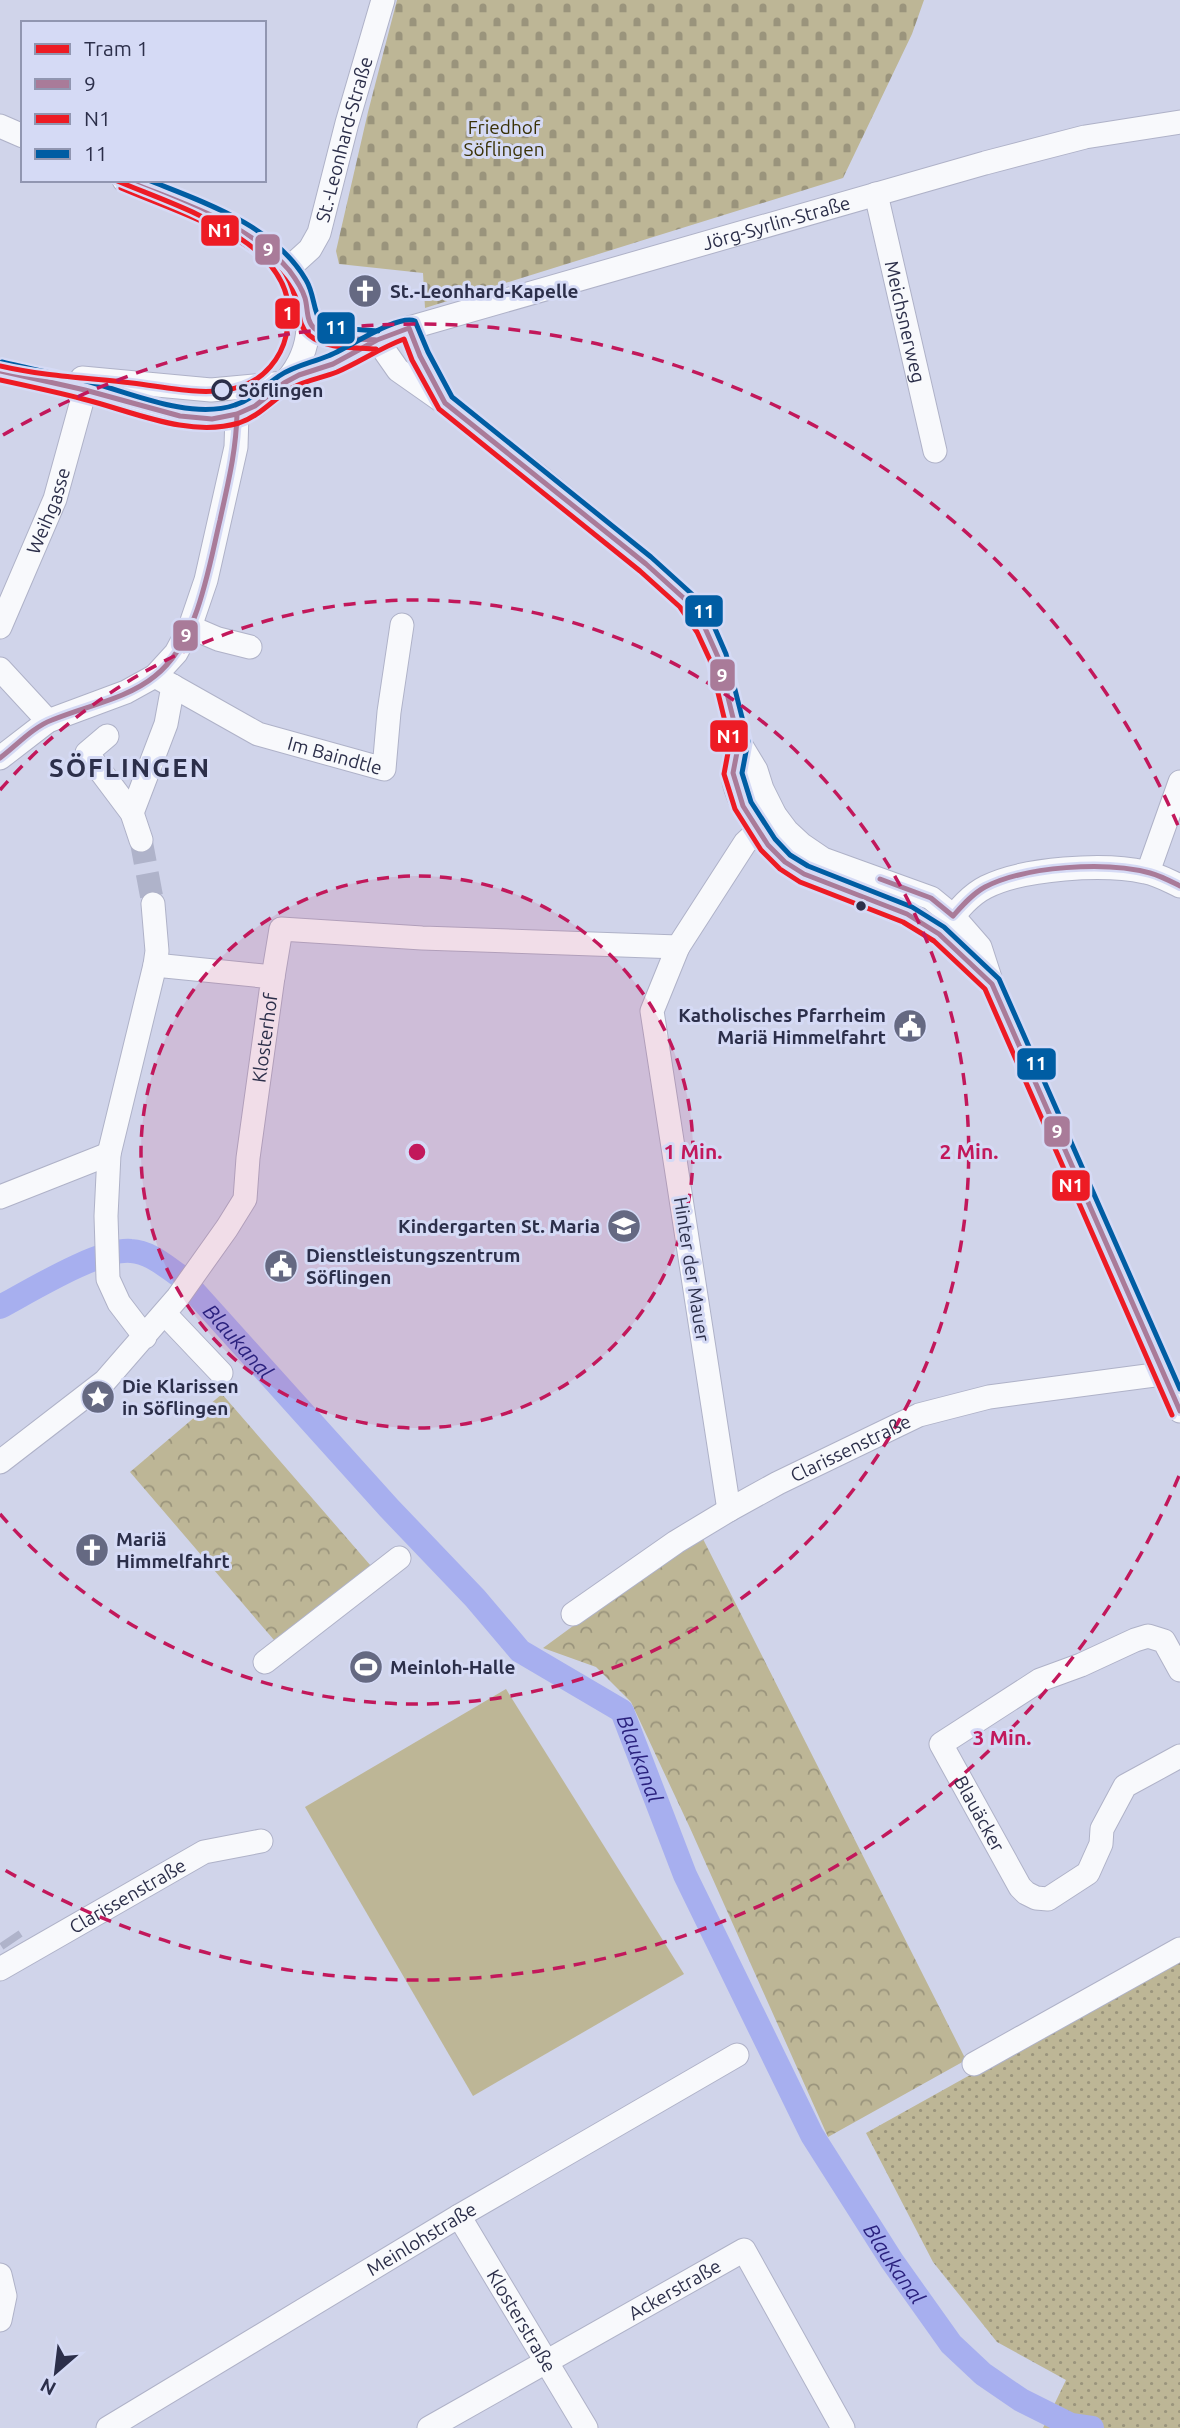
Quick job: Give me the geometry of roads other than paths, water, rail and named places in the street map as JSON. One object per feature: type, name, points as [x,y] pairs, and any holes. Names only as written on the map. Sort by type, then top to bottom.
[{"type":"street","name":"St.-Leonhard-Straße","points":[[288,269],[310,249],[319,233],[347,123],[383,0]]},
{"type":"street","name":"Jörg-Syrlin-Straße","points":[[284,383],[333,364],[377,340],[409,328],[1085,137],[1180,122]]},
{"type":"street","points":[[0,126],[21,135]]},
{"type":"street","points":[[0,371],[85,390],[180,416],[212,419],[237,414],[255,406],[284,383],[301,359],[306,346],[309,322],[305,298],[288,269],[266,248],[235,230],[128,182]]},
{"type":"street","name":"Meichsnerweg","points":[[876,194],[935,451]]},
{"type":"street","points":[[309,322],[323,333],[377,340],[398,370],[445,403],[635,555],[687,601],[705,628],[718,657],[739,742],[756,770],[775,815],[801,844],[823,859],[930,898],[953,916],[980,947],[992,984],[1180,1412]]},
{"type":"street","points":[[409,328],[420,356],[445,403]]},
{"type":"street","points":[[0,366],[37,374],[211,390],[284,383]]},
{"type":"street","name":"Weihgasse","points":[[0,627],[55,499],[85,390]]},
{"type":"street","points":[[132,813],[166,724],[164,681],[190,628],[206,580],[234,459],[237,414]]},
{"type":"street","name":"Im Baindtle","points":[[164,681],[258,734],[384,769],[402,625]]},
{"type":"street","points":[[190,628],[250,647]]},
{"type":"street","points":[[0,669],[48,721]]},
{"type":"street","points":[[0,758],[48,721],[125,692],[164,681]]},
{"type":"street","points":[[107,736],[87,754],[132,813],[141,840]]},
{"type":"street","points":[[739,742],[733,773],[743,806],[757,830],[785,862],[804,874],[907,914],[939,934],[992,984]]},
{"type":"street","points":[[1148,872],[1180,782]]},
{"type":"street","name":"Hinter der Mauer","points":[[729,1510],[652,1011],[678,947],[745,843],[775,815]]},
{"type":"street","points":[[939,934],[965,903],[986,887],[1024,874],[1114,867],[1148,872],[1180,886]]},
{"type":"street","points":[[145,1337],[119,1303],[108,1279],[106,1216],[109,1154],[155,965],[157,951],[153,904]]},
{"type":"street","points":[[272,977],[281,929],[422,938],[678,947]]},
{"type":"street","name":"Klosterhof","points":[[0,1462],[105,1381],[172,1306],[245,1199],[272,977],[155,965]]},
{"type":"street","points":[[0,1197],[109,1154]]},
{"type":"street","points":[[172,1306],[221,1373]]},
{"type":"street","name":"Clarissenstraße","points":[[573,1615],[676,1542],[729,1510],[778,1483],[919,1415],[989,1397],[1162,1374]]},
{"type":"street","points":[[265,1662],[398,1558]]},
{"type":"street","name":"Blauäcker","points":[[1180,1671],[1164,1641],[1148,1636],[1041,1680],[941,1744],[1020,1887],[1036,1898],[1048,1899],[1088,1872],[1101,1844],[1102,1829],[1125,1786],[1180,1756]]},
{"type":"street","name":"Clarissenstraße","points":[[0,1969],[17,1950],[204,1852],[261,1841]]},
{"type":"street","points":[[974,2064],[1180,1949]]},
{"type":"street","name":"Meinlohstraße","points":[[108,2428],[459,2216],[737,2054]]},
{"type":"street","name":"Klosterstraße","points":[[459,2216],[586,2428]]},
{"type":"street","name":"Ackerstraße","points":[[429,2428],[744,2250],[843,2428]]},
{"type":"street","points":[[0,2275],[5,2296],[0,2319]]},
{"type":"waterway","name":"Blaukanal","points":[[0,1307],[65,1272],[102,1256],[131,1251],[163,1264],[180,1276],[389,1508],[475,1598],[520,1651],[622,1711],[685,1875],[812,2135],[892,2261],[951,2344],[983,2374],[1021,2400],[1071,2425],[1092,2428]]},
{"type":"tunnel","points":[[141,840],[153,904]]},
{"type":"tunnel","points":[[9,1937],[13,1943]]},
{"type":"tram line","name":"1","points":[[0,366],[49,374],[215,391],[250,383],[276,360],[286,336],[288,304],[279,277],[259,253],[203,217],[120,182]]},
{"type":"place","name":"St.-Leonhard-Kapelle","points":[[365,291]]},
{"type":"place","name":"Söflingen","points":[[222,390]]},
{"type":"place","name":"Katholisches Pfarrheim Mariä Himmelfahrt","points":[[910,1026]]},
{"type":"place","name":"Kindergarten St. Maria","points":[[624,1226]]},
{"type":"place","name":"Dienstleistungszentrum Söflingen","points":[[281,1266]]},
{"type":"place","name":"Die Klarissen in Söflingen","points":[[98,1397]]},
{"type":"place","name":"Mariä Himmelfahrt","points":[[92,1550]]},
{"type":"place","name":"Meinloh-Halle","points":[[366,1667]]},
{"type":"district","name":"SÖFLINGEN","points":[[130,767]]},
{"type":"park label","name":"Friedhof Söflingen","points":[[504,138]]}]
